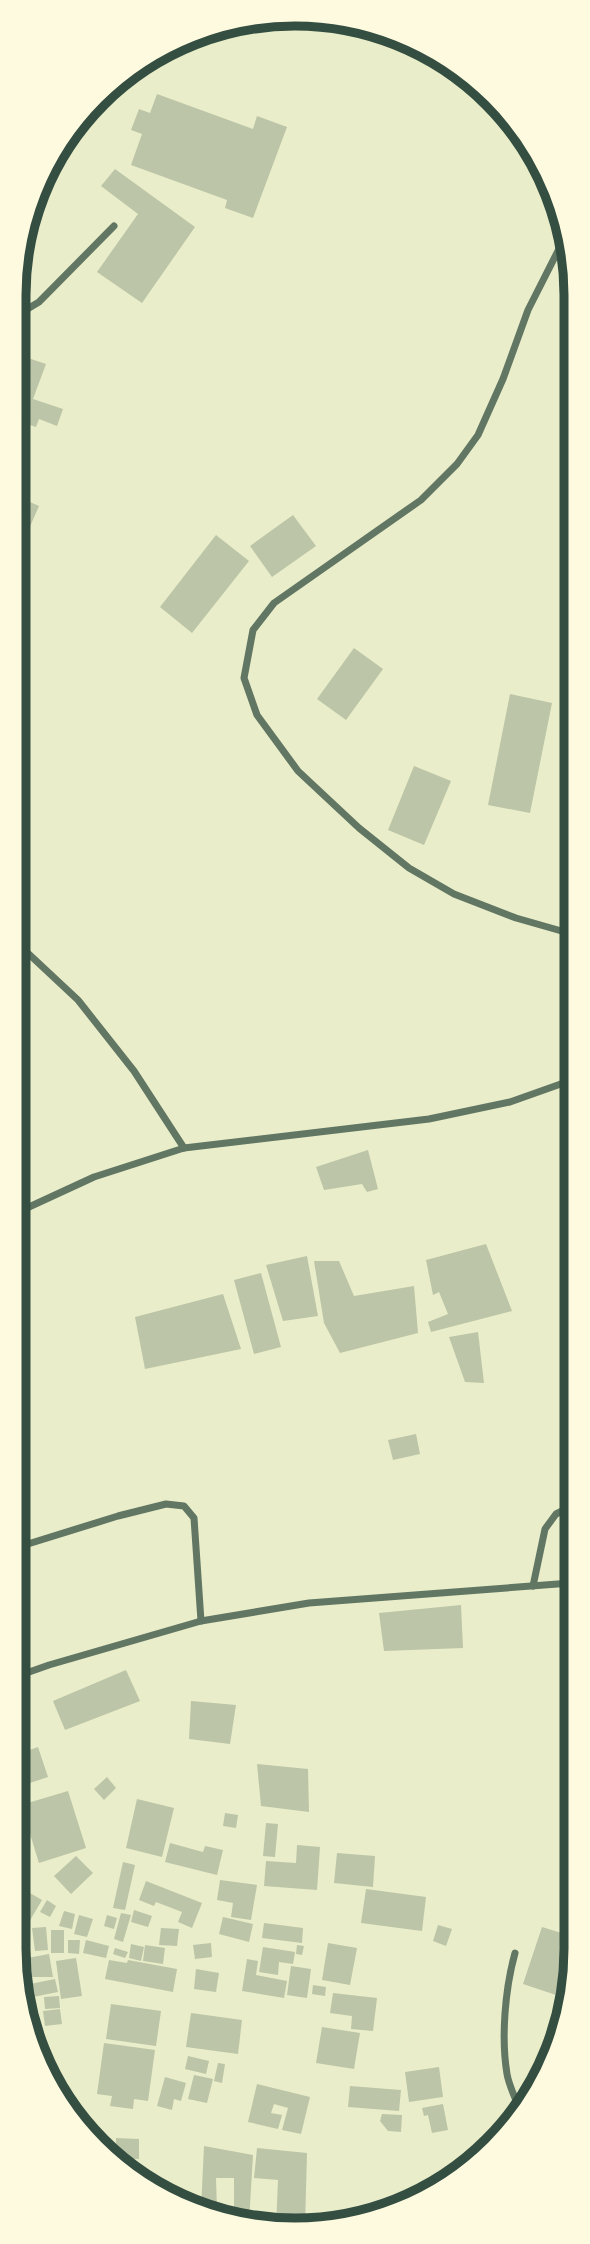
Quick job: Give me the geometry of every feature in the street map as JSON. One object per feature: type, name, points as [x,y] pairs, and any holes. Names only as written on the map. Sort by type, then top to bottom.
[{"type":"street","points":[[26,310],[39,302],[114,226]]},
{"type":"street","points":[[560,248],[528,310],[503,379],[478,435],[457,464],[421,500],[274,603],[253,630],[244,678],[257,715],[298,771],[359,828],[399,860],[454,894],[516,918],[564,932]]},
{"type":"street","points":[[26,951],[78,1000],[134,1071],[184,1148]]},
{"type":"street","points":[[26,1208],[94,1177],[184,1148],[429,1119],[510,1102],[564,1083]]},
{"type":"street","points":[[26,1545],[166,1504],[184,1506],[194,1518],[201,1621]]},
{"type":"street","points":[[533,1586],[545,1529],[556,1514],[564,1510]]},
{"type":"street","points":[[26,1673],[201,1621],[309,1603],[564,1584]]},
{"type":"street","points":[[514,1953],[508,1977],[505,2040],[507,2076],[516,2101]]},
{"type":"building","points":[[157,94],[253,129],[257,116],[287,127],[253,218],[225,208],[227,200],[131,165],[142,134],[131,130],[139,109],[150,113]]},
{"type":"building","points":[[115,169],[195,227],[142,303],[97,272],[138,214],[101,186]]},
{"type":"building","points":[[26,357],[46,364],[33,399],[63,409],[57,426],[39,419],[36,427],[26,424]]},
{"type":"building","points":[[26,500],[39,506],[26,536]]},
{"type":"building","points":[[293,515],[316,546],[272,577],[250,546]]},
{"type":"building","points":[[216,535],[249,561],[192,633],[160,607]]},
{"type":"building","points":[[354,648],[383,669],[346,720],[317,699]]},
{"type":"building","points":[[510,694],[552,703],[530,813],[488,805]]},
{"type":"building","points":[[414,766],[451,781],[424,845],[388,830]]},
{"type":"building","points":[[368,1150],[378,1189],[367,1192],[362,1184],[324,1190],[316,1167]]},
{"type":"building","points":[[486,1244],[512,1311],[431,1332],[428,1322],[448,1314],[439,1292],[433,1295],[426,1260]]},
{"type":"building","points":[[307,1256],[318,1316],[283,1321],[266,1265]]},
{"type":"building","points":[[314,1261],[339,1261],[354,1296],[414,1286],[418,1333],[340,1353],[324,1323]]},
{"type":"building","points":[[261,1273],[281,1347],[254,1354],[234,1280]]},
{"type":"building","points":[[223,1294],[241,1349],[145,1369],[135,1317]]},
{"type":"building","points":[[478,1332],[484,1383],[465,1382],[449,1337]]},
{"type":"building","points":[[416,1434],[420,1454],[393,1460],[388,1440]]},
{"type":"building","points":[[461,1605],[463,1648],[384,1651],[379,1613]]},
{"type":"building","points":[[126,1670],[140,1701],[65,1730],[53,1701]]},
{"type":"building","points":[[191,1701],[236,1705],[230,1744],[189,1739]]},
{"type":"building","points":[[38,1747],[48,1777],[26,1784],[26,1751]]},
{"type":"building","points":[[257,1764],[308,1769],[309,1812],[261,1806]]},
{"type":"building","points":[[107,1777],[116,1788],[104,1800],[94,1789]]},
{"type":"building","points":[[68,1791],[86,1848],[39,1863],[26,1821],[26,1804]]},
{"type":"building","points":[[137,1799],[174,1808],[162,1857],[126,1848]]},
{"type":"building","points":[[225,1813],[238,1815],[236,1828],[223,1826]]},
{"type":"building","points":[[266,1823],[278,1824],[275,1857],[263,1856]]},
{"type":"building","points":[[170,1843],[203,1852],[205,1846],[223,1850],[217,1875],[165,1862]]},
{"type":"building","points":[[297,1845],[320,1847],[317,1890],[264,1886],[266,1861],[296,1863]]},
{"type":"building","points":[[337,1853],[375,1856],[373,1887],[334,1883]]},
{"type":"building","points":[[76,1856],[93,1873],[71,1894],[54,1876]]},
{"type":"building","points":[[123,1862],[135,1865],[125,1910],[113,1908]]},
{"type":"building","points":[[220,1880],[257,1885],[251,1920],[231,1917],[233,1903],[217,1900]]},
{"type":"building","points":[[146,1881],[202,1903],[192,1928],[178,1922],[182,1912],[156,1902],[154,1906],[139,1900]]},
{"type":"building","points":[[366,1889],[426,1897],[422,1931],[361,1923]]},
{"type":"building","points":[[28,1892],[42,1900],[29,1922],[26,1920]]},
{"type":"building","points":[[47,1900],[56,1906],[50,1917],[40,1912]]},
{"type":"building","points":[[134,1910],[152,1916],[148,1927],[131,1922]]},
{"type":"building","points":[[64,1911],[75,1914],[72,1929],[59,1926]]},
{"type":"building","points":[[121,1913],[131,1915],[123,1942],[114,1939]]},
{"type":"building","points":[[79,1915],[93,1919],[87,1937],[74,1934]]},
{"type":"building","points":[[107,1915],[117,1918],[114,1929],[104,1926]]},
{"type":"building","points":[[223,1917],[253,1924],[249,1942],[219,1934]]},
{"type":"building","points":[[264,1923],[303,1928],[302,1943],[262,1938]]},
{"type":"building","points":[[438,1925],[452,1929],[446,1946],[433,1941]]},
{"type":"building","points":[[46,1927],[48,1950],[35,1951],[32,1928]]},
{"type":"building","points":[[542,1927],[564,1934],[560,1996],[523,1984]]},
{"type":"building","points":[[161,1928],[179,1929],[177,1946],[159,1945]]},
{"type":"building","points":[[51,1930],[64,1930],[64,1953],[51,1953]]},
{"type":"building","points":[[68,1940],[80,1940],[79,1954],[68,1953]]},
{"type":"building","points":[[86,1940],[109,1946],[106,1958],[83,1953]]},
{"type":"building","points":[[211,1943],[212,1957],[195,1959],[193,1945]]},
{"type":"building","points":[[328,1943],[357,1948],[350,1985],[322,1980]]},
{"type":"building","points":[[131,1944],[144,1947],[141,1961],[129,1958]]},
{"type":"building","points":[[145,1945],[165,1948],[163,1964],[143,1961]]},
{"type":"building","points":[[297,1945],[304,1946],[302,1955],[296,1954]]},
{"type":"building","points":[[263,1947],[295,1952],[293,1964],[279,1962],[278,1975],[259,1972]]},
{"type":"building","points":[[115,1948],[128,1952],[125,1958],[113,1954]]},
{"type":"building","points":[[49,1954],[53,1977],[28,1977],[27,1958]]},
{"type":"building","points":[[76,1958],[82,1996],[61,1999],[56,1961]]},
{"type":"building","points":[[247,1959],[258,1961],[256,1975],[287,1981],[284,1998],[242,1991]]},
{"type":"building","points":[[109,1960],[127,1963],[128,1960],[177,1969],[173,1992],[105,1979]]},
{"type":"building","points":[[291,1966],[311,1969],[307,1998],[287,1995]]},
{"type":"building","points":[[196,1969],[219,1973],[216,1992],[194,1989]]},
{"type":"building","points":[[55,1979],[58,1992],[33,1997],[30,1984]]},
{"type":"building","points":[[313,1985],[326,1987],[325,1996],[312,1994]]},
{"type":"building","points":[[333,1993],[377,1998],[373,2031],[351,2029],[352,2016],[330,2013]]},
{"type":"building","points":[[59,1996],[60,2008],[45,2009],[44,1997]]},
{"type":"building","points":[[111,2004],[161,2011],[156,2046],[106,2039]]},
{"type":"building","points":[[60,2009],[62,2024],[45,2026],[43,2011]]},
{"type":"building","points":[[33,2010],[37,2010],[39,2026],[38,2026]]},
{"type":"building","points":[[191,2013],[242,2020],[238,2054],[186,2047]]},
{"type":"building","points":[[322,2027],[360,2033],[354,2069],[316,2063]]},
{"type":"building","points":[[104,2043],[155,2050],[148,2101],[134,2099],[133,2109],[110,2106],[112,2096],[97,2094]]},
{"type":"building","points":[[188,2056],[209,2061],[206,2074],[185,2069]]},
{"type":"building","points":[[218,2063],[225,2064],[222,2083],[214,2081]]},
{"type":"building","points":[[439,2067],[443,2097],[409,2102],[405,2072]]},
{"type":"building","points":[[194,2075],[213,2079],[207,2103],[188,2099]]},
{"type":"building","points":[[165,2077],[186,2083],[181,2101],[174,2099],[172,2110],[157,2106]]},
{"type":"building","points":[[257,2084],[310,2097],[301,2134],[282,2130],[288,2108],[274,2104],[271,2113],[282,2115],[278,2129],[248,2122]]},
{"type":"building","points":[[350,2086],[401,2090],[399,2111],[348,2107]]},
{"type":"building","points":[[443,2104],[448,2130],[432,2133],[428,2115],[424,2116],[422,2108]]},
{"type":"building","points":[[382,2114],[402,2115],[401,2132],[388,2131],[380,2121]]},
{"type":"building","points":[[116,2138],[139,2139],[139,2159],[127,2158],[116,2149]]},
{"type":"building","points":[[204,2146],[253,2155],[249,2214],[234,2211],[234,2178],[216,2178],[217,2206],[201,2200]]},
{"type":"building","points":[[257,2148],[307,2153],[305,2217],[276,2217],[278,2180],[254,2178]]}]
